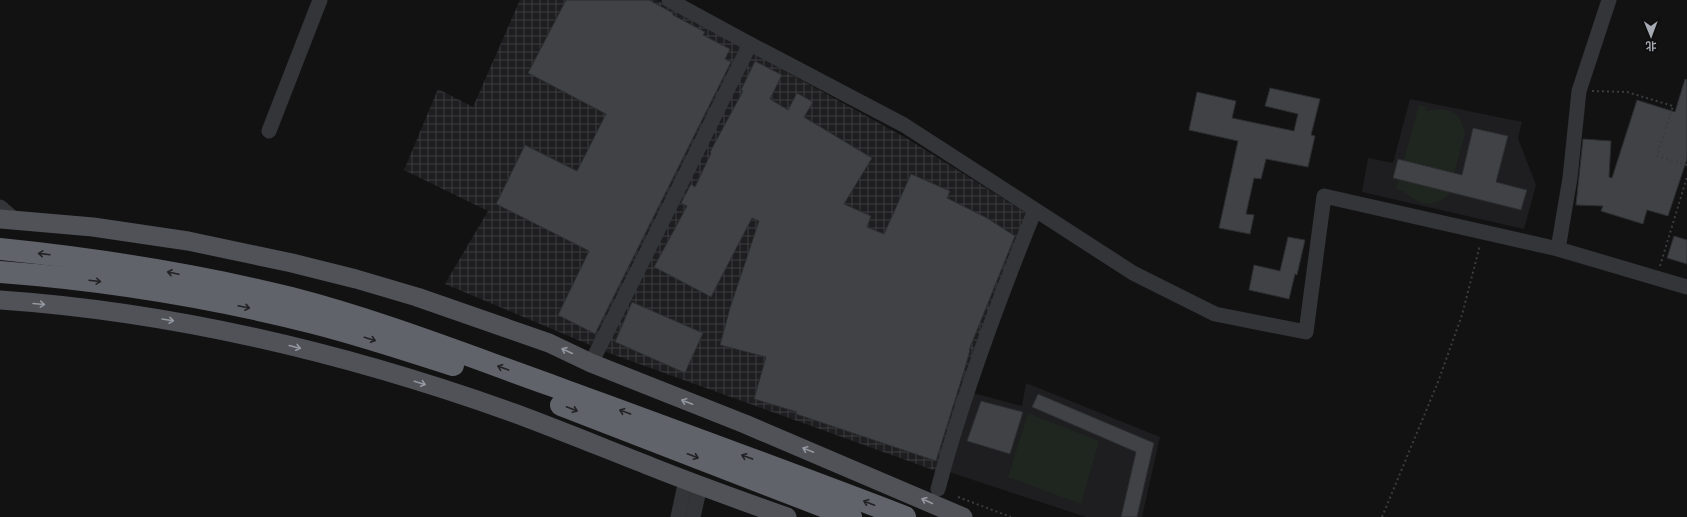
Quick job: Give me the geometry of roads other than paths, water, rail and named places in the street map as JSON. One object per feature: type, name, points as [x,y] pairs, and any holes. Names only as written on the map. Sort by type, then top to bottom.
[{"type":"highway","points":[[0,249],[164,271],[208,290],[471,371],[851,517]]},
{"type":"highway","points":[[0,272],[208,290],[292,299],[405,332],[769,465],[905,517]]},
{"type":"main road","points":[[7,219],[86,226],[156,236],[251,254],[323,271],[418,297],[549,343],[591,362],[745,424],[963,517]]},
{"type":"main road","points":[[0,300],[84,308],[165,320],[228,332],[301,349],[377,370],[513,413],[693,483],[787,517]]},
{"type":"street","points":[[269,131],[320,0]]},
{"type":"street","points":[[670,0],[904,125],[1133,273],[1215,314],[1306,332],[1324,196],[1558,250],[1687,287]]},
{"type":"street","points":[[1558,250],[1570,178],[1579,91],[1609,0]]},
{"type":"street","points":[[591,362],[750,44]]},
{"type":"street","points":[[0,207],[7,219]]},
{"type":"street","points":[[938,489],[979,354],[998,301],[1035,210]]},
{"type":"street","points":[[678,517],[693,483]]},
{"type":"street","points":[[693,483],[693,517]]}]
